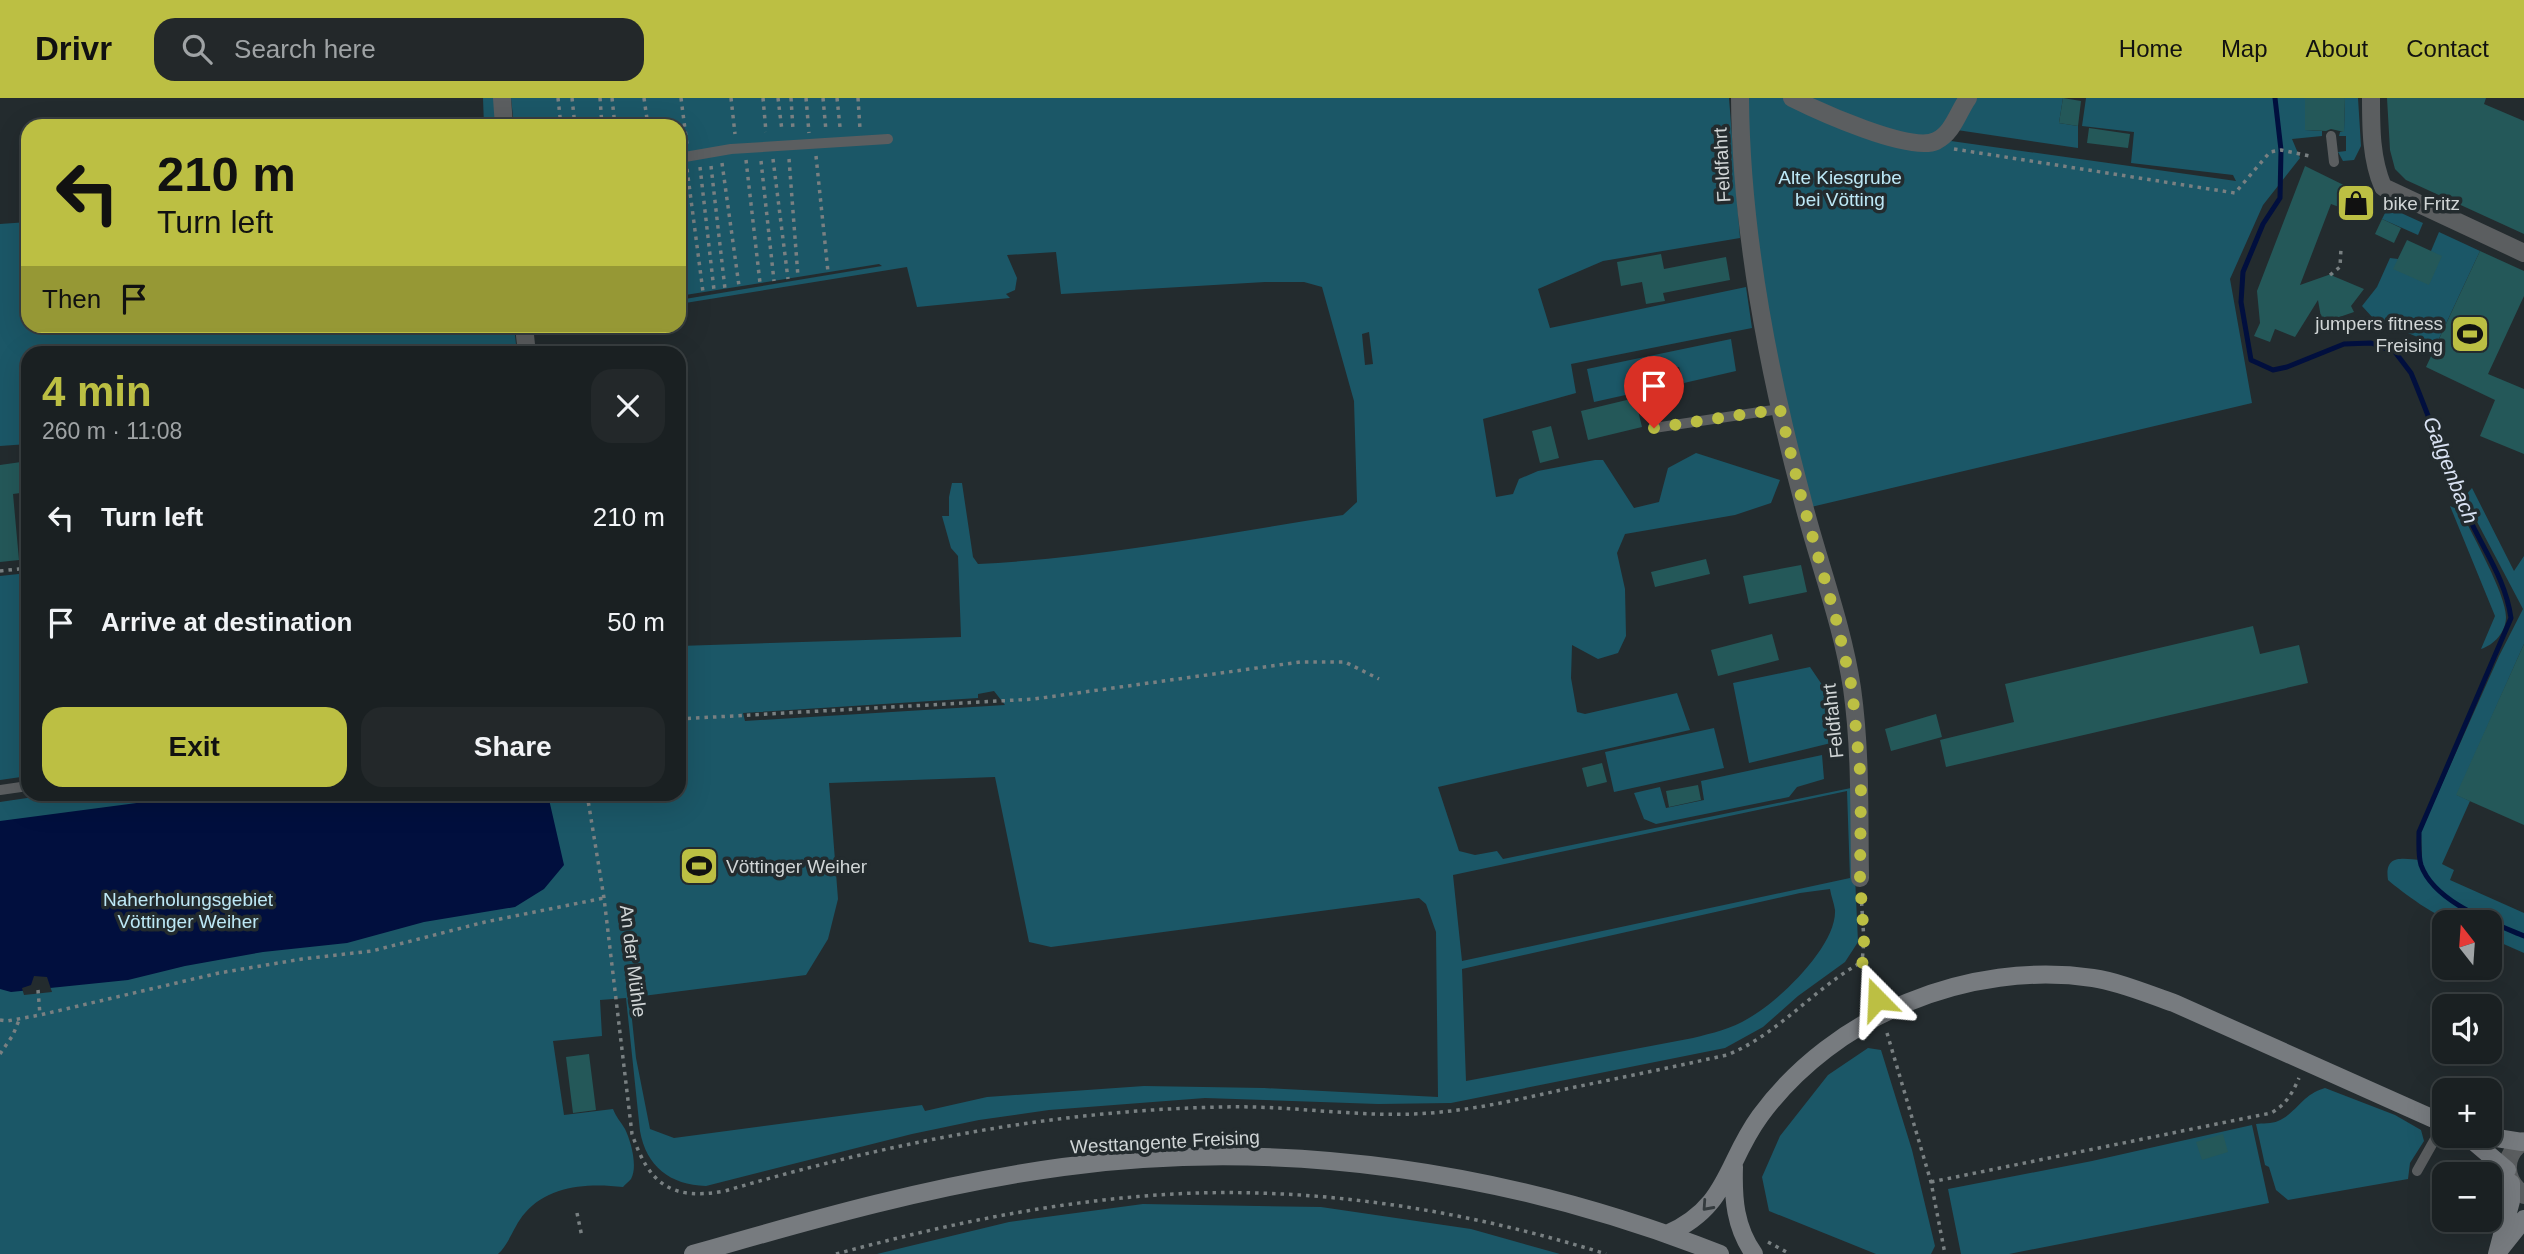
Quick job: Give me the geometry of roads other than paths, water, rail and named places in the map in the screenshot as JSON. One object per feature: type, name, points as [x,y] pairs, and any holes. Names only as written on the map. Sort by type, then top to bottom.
[{"type":"main road","points":[[1667,1234],[1687,1225],[1710,1205],[1758,1118],[1780,1091],[1814,1058],[1884,1024],[1945,988],[2008,975],[2094,978],[2174,1003],[2432,1119]]},
{"type":"main road","points":[[2502,1138],[2523,1141]]},
{"type":"main road","points":[[2479,1148],[2514,1182],[2497,1254]]},
{"type":"main road","name":"Westtangente Freising","points":[[693,1254],[887,1201],[979,1181],[1063,1167],[1134,1160],[1216,1157],[1366,1163],[1436,1173],[1548,1197],[1667,1234],[1720,1254]]},
{"type":"main road","points":[[1734,1165],[1736,1218],[1754,1254]]},
{"type":"main road","points":[[2497,1254],[2524,1219]]},
{"type":"street","points":[[502,98],[504,119]]},
{"type":"street","name":"Feldfahrt","points":[[1740,98],[1747,219],[1780,409],[1852,688],[1861,781],[1860,878]]},
{"type":"street","points":[[1792,98],[1846,122],[1903,141],[1924,144],[1936,141],[1948,132],[1968,98]]},
{"type":"street","points":[[2371,98],[2376,172],[2383,187],[2524,253]]},
{"type":"street","points":[[2514,1182],[2511,1153],[2523,1141]]},
{"type":"lane","points":[[2331,136],[2334,162]]},
{"type":"lane","points":[[692,156],[741,149],[888,139]]},
{"type":"lane","points":[[1654,428],[1780,409]]},
{"type":"lane","points":[[0,790],[21,787]]},
{"type":"lane","points":[[2417,1171],[2432,1145]]},
{"type":"waterway","name":"Galgenbach","points":[[2275,98],[2281,150],[2280,198],[2263,224],[2243,272],[2241,302],[2251,360],[2273,370],[2344,344],[2371,343],[2395,352],[2411,373],[2472,524],[2500,581],[2511,618],[2419,832],[2420,861],[2428,878],[2451,900],[2480,917],[2524,936]]},
{"type":"place","name":"bike Fritz","points":[[2356,203]]},
{"type":"place","name":"jumpers fitness Freising","points":[[2470,334]]},
{"type":"place","name":"Vöttinger Weiher","points":[[699,866]]},
{"type":"park label","name":"Alte Kiesgrube bei Vötting","points":[[1840,188]]},
{"type":"park label","name":"Naherholungsgebiet Vöttinger Weiher","points":[[188,910]]}]
